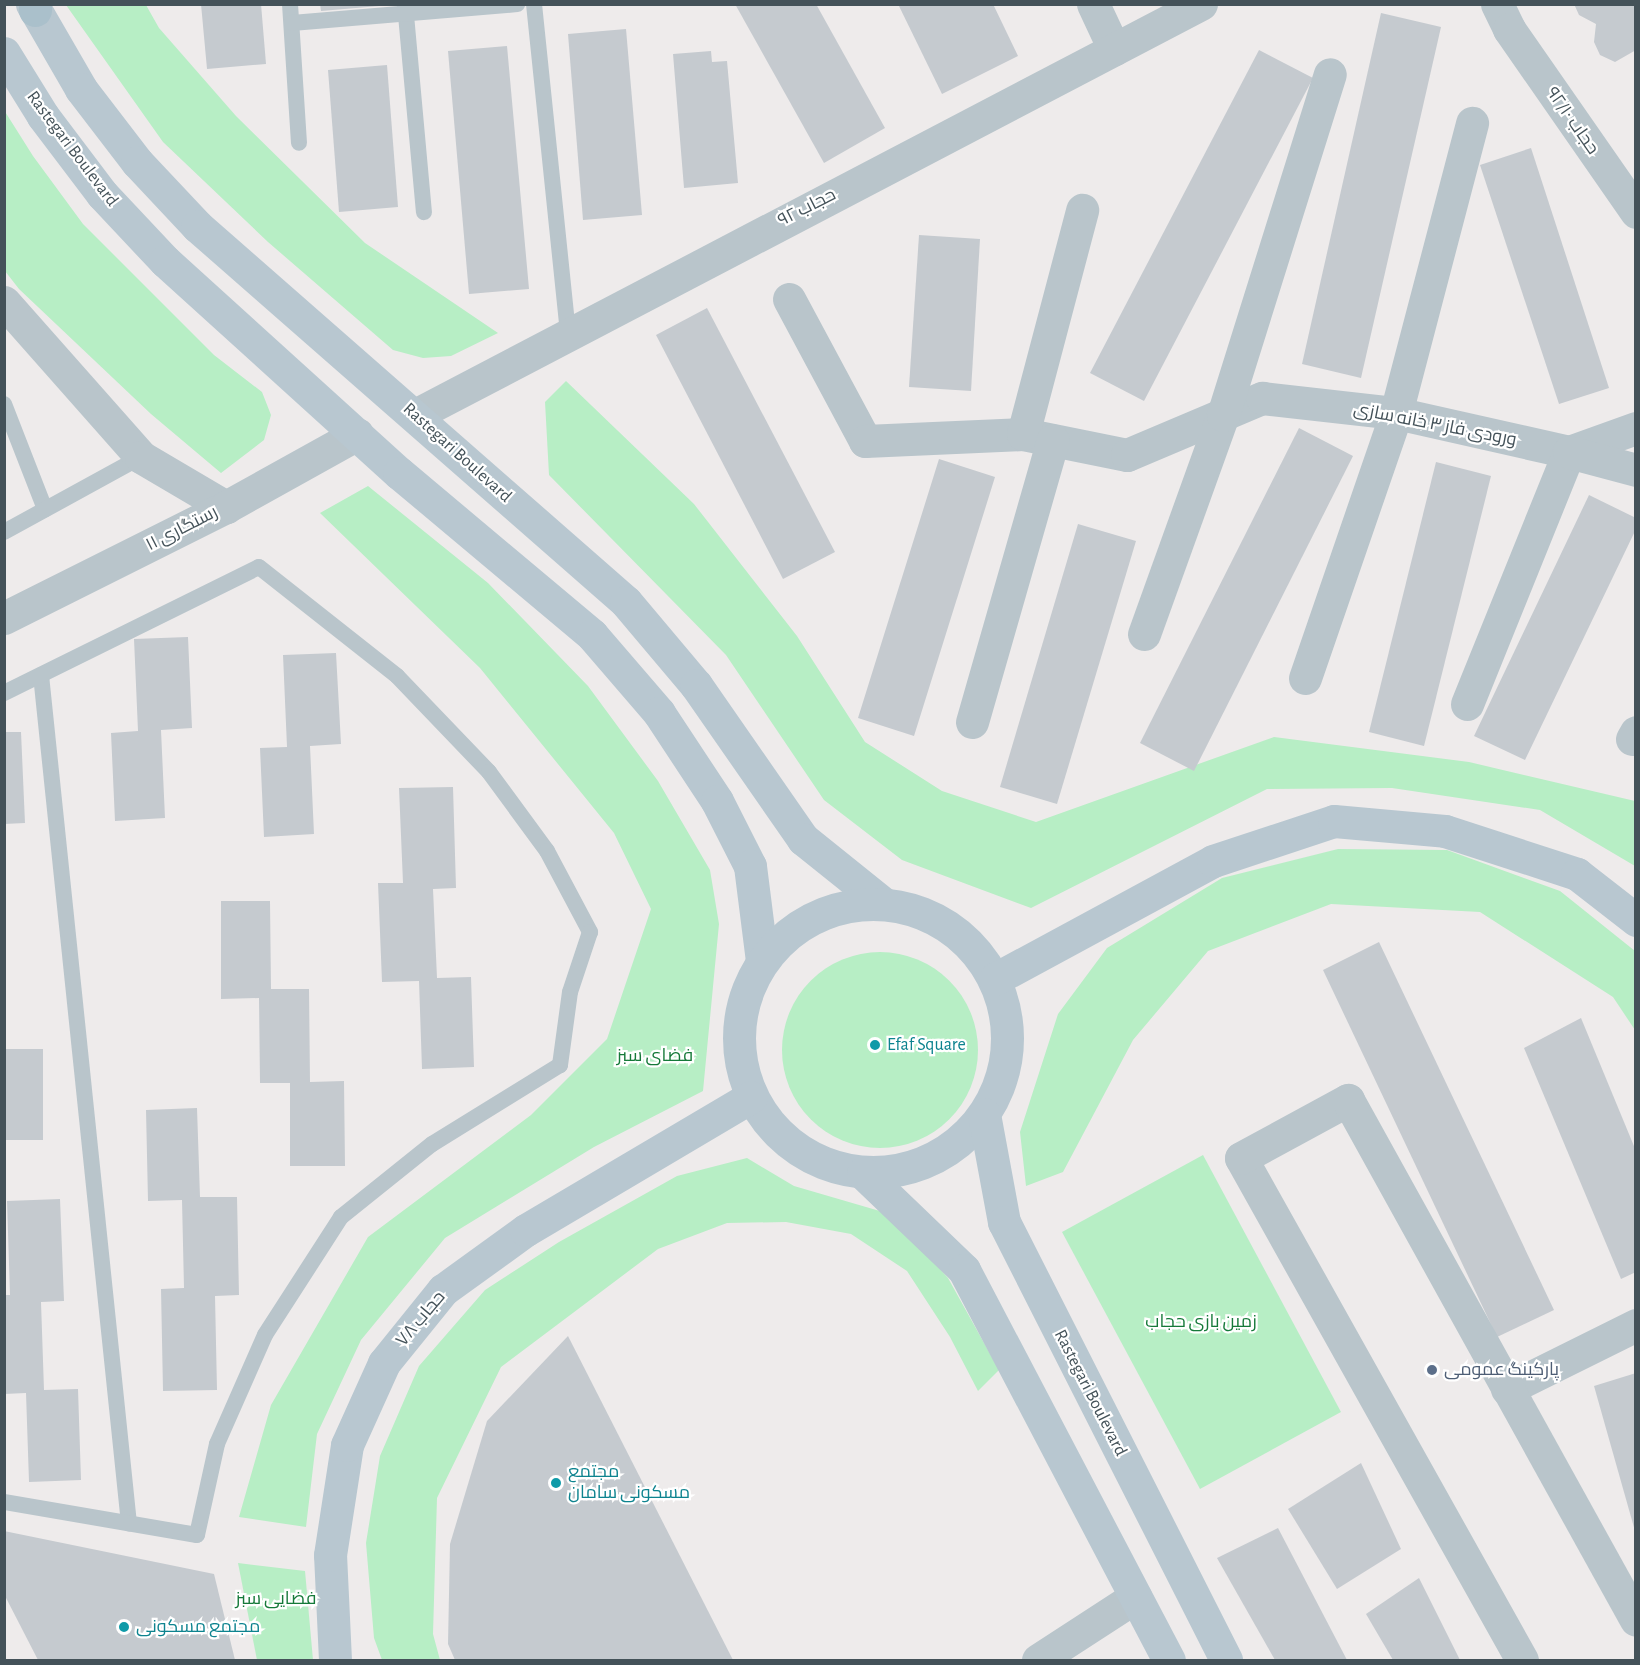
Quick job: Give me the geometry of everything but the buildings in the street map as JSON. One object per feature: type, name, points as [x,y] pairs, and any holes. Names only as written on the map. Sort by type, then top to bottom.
[{"type":"street","points":[[1093,4],[1114,48]]},
{"type":"street","name":"حجاب ۹۲","points":[[415,414],[568,331],[1201,4]]},
{"type":"street","name":"Rastegari Boulevard","points":[[34,6],[81,89],[137,162],[197,226],[415,414],[626,602],[696,685],[803,839],[883,903]]},
{"type":"street","name":"حجاب ۹۲/۱۰","points":[[1503,17],[1635,212]]},
{"type":"street","name":"Rastegari Boulevard","points":[[4,53],[44,116],[102,194],[165,261],[357,434],[592,635],[659,713],[717,801],[750,866],[762,961]]},
{"type":"street","points":[[1144,634],[1223,415],[1330,74]]},
{"type":"street","points":[[1305,678],[1396,413],[1472,123]]},
{"type":"street","points":[[972,722],[1038,437],[1082,210]]},
{"type":"street","name":"ورودی فاز ۳ خانه سازی","points":[[789,299],[865,441],[1038,437],[1127,456],[1262,398],[1396,413],[1569,452],[1635,470]]},
{"type":"street","points":[[4,302],[141,457],[226,507]]},
{"type":"street","points":[[1467,704],[1569,452],[1635,428]]},
{"type":"street","name":"رستگاری ۱۱","points":[[4,618],[226,507],[357,434]]},
{"type":"street","points":[[995,979],[1213,861],[1334,821],[1445,831],[1544,863],[1577,874],[1635,920]]},
{"type":"street","points":[[883,903],[918,910],[949,926],[975,950],[995,979],[1006,1012],[1008,1048],[1000,1083],[984,1114],[961,1140],[931,1160],[898,1171],[863,1173],[828,1166],[797,1150],[771,1126],[751,1097],[740,1063],[738,1028],[746,993],[762,961],[785,935],[815,916],[848,904],[883,903]]},
{"type":"street","name":"حجاب ۷۸","points":[[335,1660],[330,1555],[347,1445],[384,1364],[443,1290],[507,1243],[751,1097]]},
{"type":"street","points":[[1522,1660],[1241,1158],[1348,1100],[1635,1620]]},
{"type":"street","name":"Rastegari Boulevard","points":[[984,1114],[1004,1222],[1226,1660]]},
{"type":"street","points":[[863,1173],[964,1270],[1169,1660]]},
{"type":"street","points":[[1507,1389],[1635,1325]]},
{"type":"street","points":[[1038,1660],[1136,1597]]},
{"type":"lane","points":[[290,4],[299,143]]},
{"type":"lane","points":[[292,23],[406,9],[517,4]]},
{"type":"lane","points":[[534,4],[568,331]]},
{"type":"lane","points":[[406,9],[424,212]]},
{"type":"lane","points":[[4,404],[45,509]]},
{"type":"lane","points":[[4,532],[141,457]]},
{"type":"lane","points":[[4,693],[260,567],[397,676],[489,772],[547,850],[590,932],[570,992],[560,1065],[432,1143],[341,1217],[334,1227],[265,1335],[217,1444],[197,1535],[4,1502]]},
{"type":"lane","points":[[40,675],[129,1523]]},
{"type":"green space","points":[[66,5],[146,5],[159,28],[236,116],[365,243],[498,333],[451,356],[423,358],[393,350],[268,242],[163,142]]},
{"type":"green space","points":[[4,110],[33,156],[83,224],[214,355],[262,392],[271,415],[264,440],[221,473],[151,414],[19,289],[5,271]]},
{"type":"green space","points":[[566,381],[694,504],[797,636],[865,742],[942,791],[1036,822],[1274,737],[1469,762],[1635,801],[1635,866],[1540,810],[1392,788],[1267,789],[1031,908],[902,860],[824,800],[726,655],[549,475],[545,402]]},
{"type":"green space","name":"فضای سبز","points":[[368,486],[488,583],[588,686],[658,781],[710,870],[719,924],[703,1091],[594,1147],[445,1238],[361,1340],[317,1434],[306,1527],[239,1517],[271,1405],[368,1237],[531,1115],[607,1039],[651,909],[614,833],[480,668],[320,513]]},
{"type":"green space","points":[[1338,849],[1447,850],[1560,891],[1635,951],[1635,1030],[1613,997],[1480,912],[1331,904],[1208,951],[1133,1040],[1063,1172],[1026,1186],[1020,1132],[1058,1014],[1107,948],[1222,878]]},
{"type":"green space","points":[[880,952],[899,954],[926,964],[942,974],[956,988],[970,1013],[976,1031],[978,1050],[976,1069],[966,1096],[956,1112],[942,1126],[917,1140],[899,1146],[880,1148],[861,1146],[834,1136],[818,1126],[804,1112],[790,1087],[784,1069],[782,1050],[784,1031],[794,1004],[804,988],[818,974],[843,960],[861,954]]},
{"type":"green space","name":"زمین بازی حجاب","points":[[1203,1155],[1341,1412],[1200,1489],[1062,1232]]},
{"type":"green space","points":[[747,1158],[794,1186],[890,1214],[948,1278],[999,1370],[978,1391],[950,1337],[907,1271],[851,1234],[786,1222],[727,1223],[658,1249],[501,1367],[437,1498],[433,1634],[440,1660],[382,1660],[374,1638],[366,1543],[380,1456],[419,1366],[485,1290],[559,1242],[677,1176]]},
{"type":"green space","name":"فضایی سبز","points":[[238,1563],[305,1571],[313,1660],[257,1660]]},
{"type":"place","name":"Efaf Square","points":[[875,1045]]},
{"type":"place","name":"پارکینگ عمومی","points":[[1432,1370]]},
{"type":"place","name":"مجتمع مسکونی سامان","points":[[556,1483]]},
{"type":"place","name":"مجتمع مسکونی","points":[[124,1627]]}]
